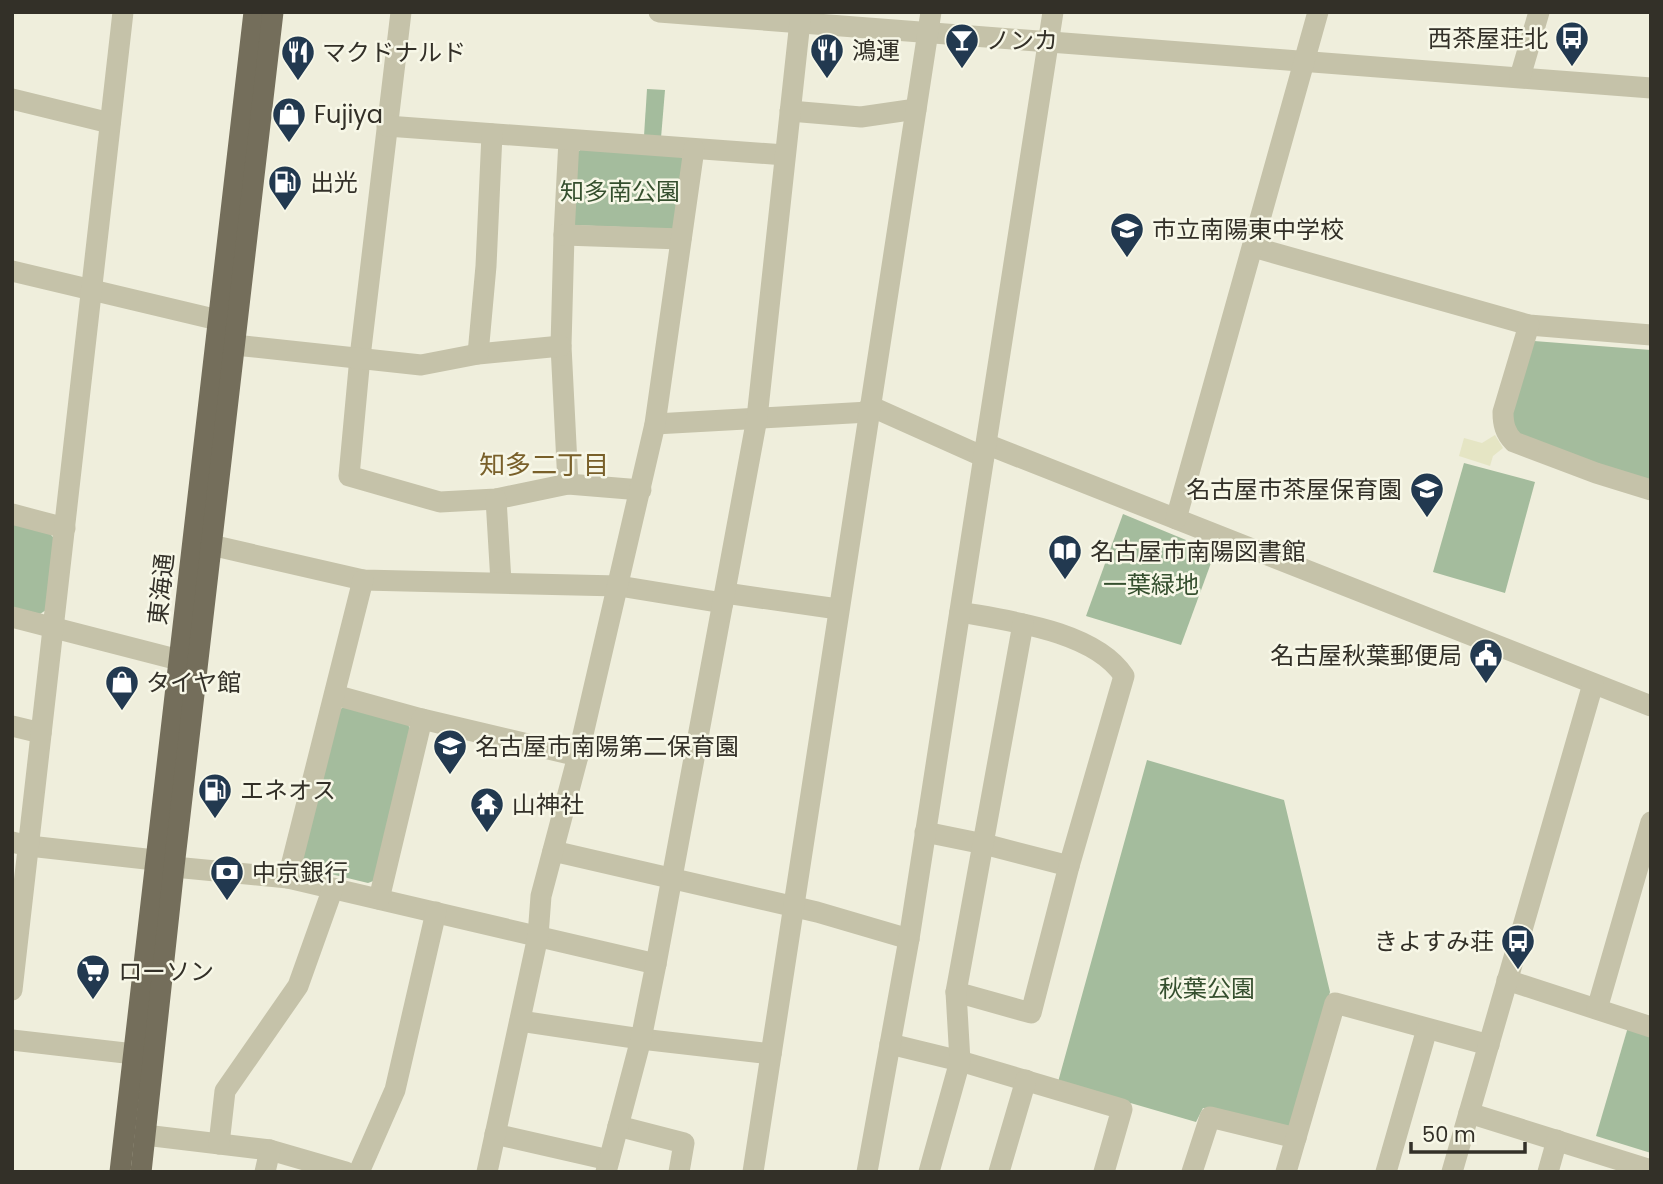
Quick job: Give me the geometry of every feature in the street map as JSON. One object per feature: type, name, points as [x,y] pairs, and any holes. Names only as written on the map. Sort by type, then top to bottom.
[{"type":"main road","name":"東海通","points":[[141,1172],[179,660],[254,12]]},
{"type":"main road","name":"東海通","points":[[120,1172],[134,1054],[211,545],[273,12]]},
{"type":"street","points":[[12,990],[20,844],[41,733],[123,12]]},
{"type":"street","points":[[401,12],[360,358],[349,476],[440,502],[496,499],[568,484],[640,491]]},
{"type":"street","points":[[659,12],[930,22],[1048,43],[1651,88]]},
{"type":"street","points":[[867,1172],[909,939],[1053,12]]},
{"type":"street","points":[[1176,519],[1318,12]]},
{"type":"street","points":[[1520,77],[1539,12]]},
{"type":"street","points":[[495,1133],[608,1166],[641,1039],[656,964],[757,418],[800,17]]},
{"type":"street","points":[[753,1172],[930,22]]},
{"type":"street","points":[[12,99],[110,123]]},
{"type":"street","points":[[790,111],[861,117],[916,108]]},
{"type":"street","points":[[387,126],[785,155]]},
{"type":"street","points":[[478,354],[486,266],[492,134]]},
{"type":"street","points":[[568,484],[561,346],[569,140]]},
{"type":"street","points":[[487,1172],[538,936],[541,896],[578,756],[655,424],[694,149]]},
{"type":"street","points":[[564,235],[681,239]]},
{"type":"street","points":[[1253,247],[1530,325],[1651,335]]},
{"type":"street","points":[[12,271],[218,320]]},
{"type":"street","points":[[1530,325],[1503,412],[1507,435],[1514,442],[1651,490]]},
{"type":"street","points":[[235,345],[421,365],[478,354],[561,346]]},
{"type":"street","points":[[655,424],[869,409],[1176,519],[1651,706]]},
{"type":"street","points":[[496,499],[501,582]]},
{"type":"street","points":[[12,514],[65,528]]},
{"type":"street","points":[[211,545],[363,580],[619,586],[838,610]]},
{"type":"street","points":[[288,878],[363,580]]},
{"type":"street","points":[[956,992],[1031,1013],[1069,866],[1124,676],[1116,663],[1076,640],[1050,630],[960,612]]},
{"type":"street","points":[[12,617],[179,660]]},
{"type":"street","points":[[929,1172],[960,1061],[956,992],[1023,624]]},
{"type":"street","points":[[1452,1172],[1593,684]]},
{"type":"street","points":[[335,695],[578,756]]},
{"type":"street","points":[[379,899],[422,719]]},
{"type":"street","points":[[12,726],[41,733]]},
{"type":"street","points":[[1597,1009],[1651,822]]},
{"type":"street","points":[[925,832],[1069,866]]},
{"type":"street","points":[[20,844],[288,878],[656,964]]},
{"type":"street","points":[[553,851],[793,907],[909,939]]},
{"type":"street","points":[[219,1144],[225,1091],[298,986],[333,888]]},
{"type":"street","points":[[359,1172],[396,1090],[436,912]]},
{"type":"street","points":[[1507,980],[1651,1027]]},
{"type":"street","points":[[1286,1172],[1335,1003],[1489,1045]]},
{"type":"street","points":[[520,1021],[771,1054]]},
{"type":"street","points":[[1386,1172],[1427,1029]]},
{"type":"street","points":[[12,1040],[134,1054]]},
{"type":"street","points":[[890,1044],[960,1061],[1122,1109],[1104,1172]]},
{"type":"street","points":[[999,1172],[1026,1080]]},
{"type":"street","points":[[1469,1113],[1639,1169]]},
{"type":"street","points":[[1192,1172],[1210,1117],[1296,1138]]},
{"type":"street","points":[[618,1126],[684,1143],[679,1172]]},
{"type":"street","points":[[145,1135],[270,1150],[346,1172]]},
{"type":"street","points":[[1548,1172],[1557,1140]]},
{"type":"street","points":[[265,1172],[270,1150]]},
{"type":"green space","points":[[647,89],[665,90],[661,138],[644,136]]},
{"type":"green space","name":"知多南公園","points":[[583,148],[680,156],[685,161],[673,229],[571,225],[576,153]]},
{"type":"green space","points":[[1534,341],[1651,350],[1651,485],[1518,436],[1510,413]]},
{"type":"green space","points":[[1464,463],[1535,482],[1505,593],[1433,572]]},
{"type":"green space","name":"一葉緑地","points":[[1123,514],[1215,552],[1181,645],[1086,616]]},
{"type":"green space","points":[[12,523],[49,533],[54,538],[46,610],[40,614],[12,607]]},
{"type":"green space","points":[[345,706],[408,723],[410,731],[376,880],[368,883],[302,867],[300,862],[339,710]]},
{"type":"green space","name":"秋葉公園","points":[[1147,760],[1284,800],[1330,992],[1291,1127],[1203,1108],[1196,1122],[1058,1082]]},
{"type":"green space","points":[[1628,1027],[1651,1034],[1651,1153],[1596,1136]]},
{"type":"shaded area","points":[[1495,435],[1503,448],[1493,456],[1490,466],[1459,456],[1464,438],[1482,443]]},
{"type":"place","name":"西茶屋荘北","points":[[1572,68]]},
{"type":"place","name":"ノンカ","points":[[962,70]]},
{"type":"place","name":"鴻運","points":[[827,80]]},
{"type":"place","name":"マクドナルド","points":[[298,82]]},
{"type":"place","name":"Fujiya","points":[[289,144]]},
{"type":"place","name":"出光","points":[[285,212]]},
{"type":"place","name":"市立南陽東中学校","points":[[1127,259]]},
{"type":"place","name":"名古屋市茶屋保育園","points":[[1427,519]]},
{"type":"place","name":"名古屋市南陽図書館","points":[[1065,581]]},
{"type":"place","name":"名古屋秋葉郵便局","points":[[1486,685]]},
{"type":"place","name":"タイヤ館","points":[[122,712]]},
{"type":"place","name":"名古屋市南陽第二保育園","points":[[450,776]]},
{"type":"place","name":"エネオス","points":[[215,820]]},
{"type":"place","name":"山神社","points":[[487,834]]},
{"type":"place","name":"中京銀行","points":[[227,902]]},
{"type":"place","name":"きよすみ荘","points":[[1518,971]]},
{"type":"place","name":"ローソン","points":[[93,1001]]},
{"type":"district","name":"知多二丁目","points":[[544,465]]}]
